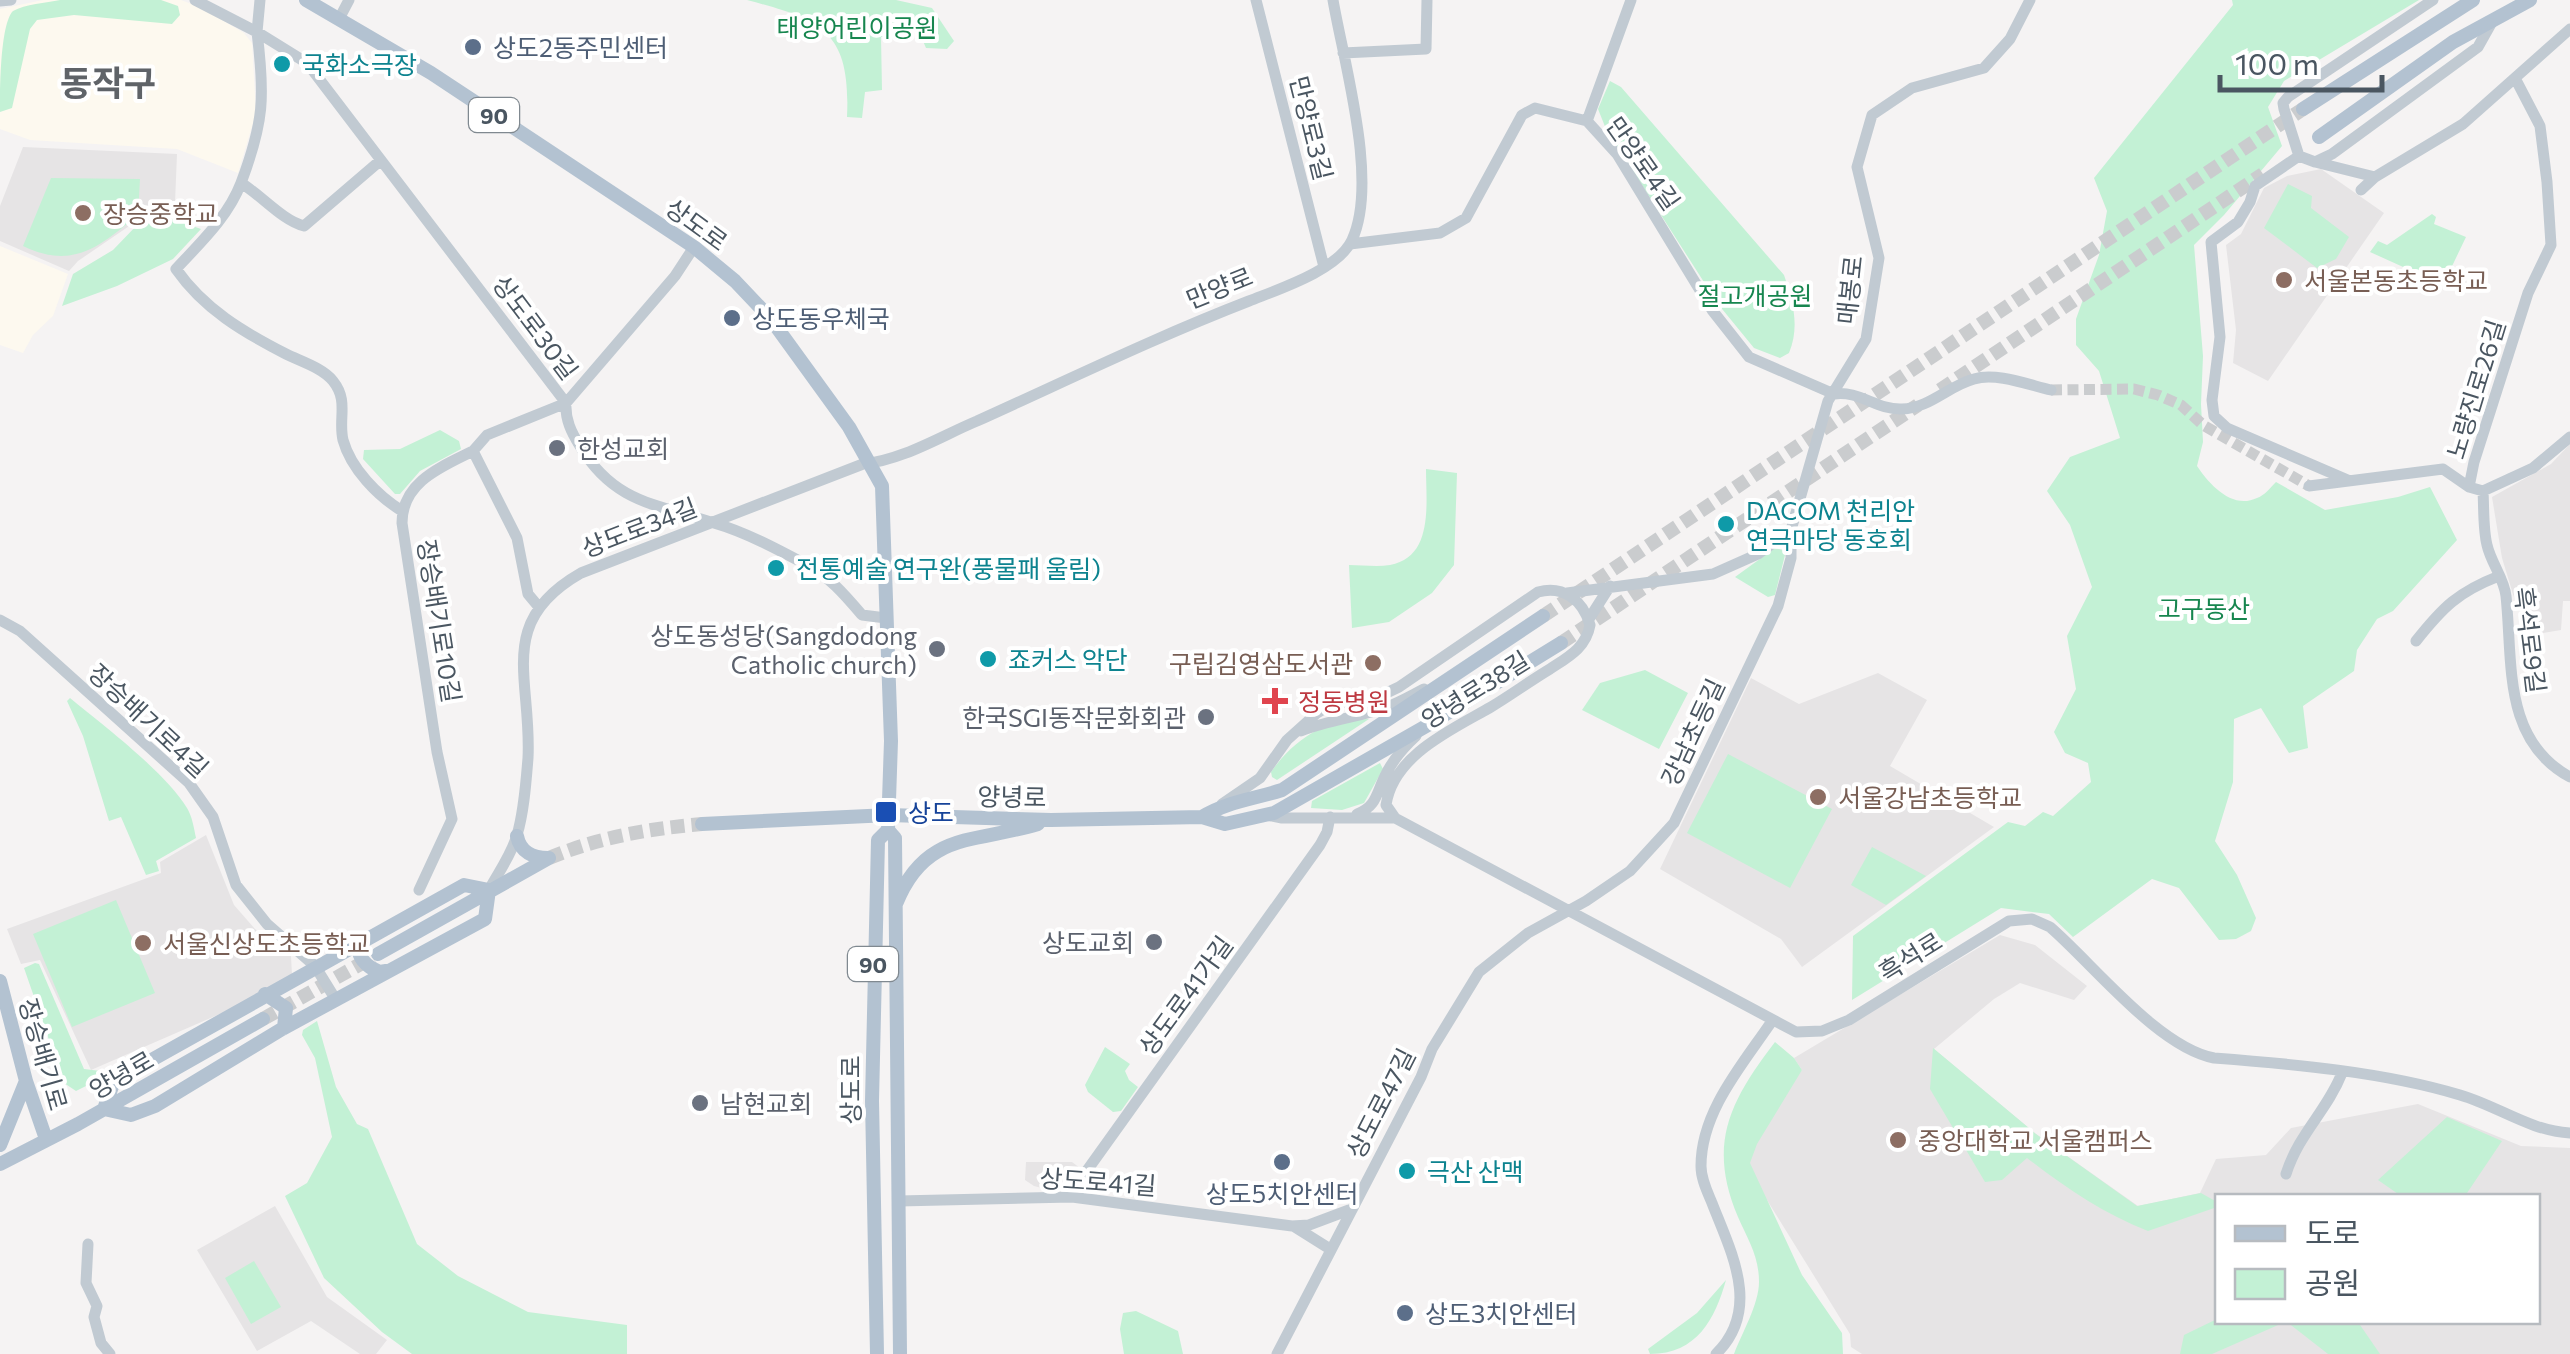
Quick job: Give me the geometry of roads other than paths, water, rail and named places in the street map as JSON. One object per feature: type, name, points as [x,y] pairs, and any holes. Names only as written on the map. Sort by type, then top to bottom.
[{"type":"main road","name":"상도로","points":[[306,0],[431,73],[694,247],[735,281],[770,318],[872,463],[882,486],[890,741],[888,823],[895,838],[900,1354]]},
{"type":"main road","points":[[2303,109],[2473,0]]},
{"type":"main road","points":[[2319,137],[2453,42],[2530,0]]},
{"type":"main road","points":[[1202,817],[1222,804],[1244,802],[1282,790],[1543,616]]},
{"type":"main road","name":"양녕로","points":[[702,824],[1202,817],[1224,824],[1266,815],[1428,725],[1561,643]]},
{"type":"main road","points":[[894,909],[914,871],[939,848],[958,840],[1010,832],[1051,820]]},
{"type":"main road","name":"상도로","points":[[877,1354],[873,971],[878,840],[888,823]]},
{"type":"main road","points":[[378,954],[549,858],[536,858],[527,852],[517,836]]},
{"type":"main road","points":[[464,885],[488,890],[485,919],[284,1028],[155,1106],[131,1115],[104,1109],[114,1081],[265,994],[464,885]]},
{"type":"main road","points":[[360,941],[358,949],[365,964],[386,971]]},
{"type":"main road","name":"장승배기로","points":[[0,980],[26,1081],[46,1139]]},
{"type":"main road","points":[[265,994],[286,1008],[284,1028]]},
{"type":"main road","name":"양녕로","points":[[0,1164],[263,1019]]},
{"type":"main road","points":[[0,1145],[26,1081]]},
{"type":"main road","points":[[874,1250],[899,1250]]},
{"type":"street","points":[[0,1],[11,0]]},
{"type":"street","points":[[196,0],[257,32]]},
{"type":"street","points":[[260,0],[257,32],[262,114],[258,138],[241,183],[294,223],[304,226],[381,160]]},
{"type":"street","points":[[340,19],[349,0]]},
{"type":"street","name":"만양로3길","points":[[1256,0],[1324,267]]},
{"type":"street","points":[[1334,0],[1358,139],[1362,191],[1359,220],[1350,244]]},
{"type":"street","points":[[1343,53],[1426,49],[1427,0]]},
{"type":"street","points":[[1587,120],[1632,0]]},
{"type":"street","name":"매봉로","points":[[1791,530],[1823,418],[1866,340],[1879,258],[1858,167],[1872,115],[1912,88],[1984,68],[2010,39],[2030,0]]},
{"type":"street","points":[[2299,156],[2283,103],[2288,97],[2433,0]]},
{"type":"street","points":[[2315,162],[2332,154],[2478,47],[2494,18]]},
{"type":"street","points":[[2361,190],[2375,177],[2463,124],[2570,28]]},
{"type":"street","name":"상도로30길","points":[[257,32],[307,63],[566,403],[565,414],[573,434],[600,476],[645,502],[715,523]]},
{"type":"street","name":"노량진로26길","points":[[2469,487],[2528,293],[2551,245],[2540,126],[2515,78]]},
{"type":"street","name":"만양로4길","points":[[1350,244],[1440,234],[1466,218],[1522,115],[1535,108],[1587,120],[1616,154],[1712,310],[1749,357],[1834,394],[1849,392],[1880,407],[1924,405],[1974,378],[2052,390]]},
{"type":"street","points":[[2299,156],[2375,177]]},
{"type":"street","points":[[2299,156],[2255,186],[2238,222],[2210,242],[2220,338],[2212,400],[2214,416],[2228,428],[2350,481]]},
{"type":"street","name":"장승배기로10길","points":[[241,183],[236,197],[208,235],[176,269],[191,291],[238,330],[331,377],[344,397],[343,439],[359,471],[386,501],[402,511],[437,752],[452,819],[419,890]]},
{"type":"street","name":"만양로","points":[[872,463],[892,458],[1053,387],[1145,341],[1335,262],[1350,244]]},
{"type":"street","points":[[402,511],[409,494],[431,472],[473,451],[487,436],[566,403],[675,276],[694,247]]},
{"type":"street","points":[[2308,486],[2443,468],[2469,487],[2483,491],[2533,468],[2570,437]]},
{"type":"street","points":[[473,451],[516,538],[528,594],[538,606],[526,630],[523,682],[528,757],[517,836],[488,890]]},
{"type":"street","name":"상도로34길","points":[[538,606],[581,572],[872,463]]},
{"type":"street","name":"흑석로9길","points":[[2483,491],[2486,544],[2506,592],[2514,700],[2527,738],[2570,777]]},
{"type":"street","points":[[715,523],[810,566],[837,586],[862,615],[886,618]]},
{"type":"street","points":[[1222,804],[1260,778],[1289,737],[1317,713],[1334,703],[1376,698],[1399,687],[1538,592],[1549,589],[1567,593],[1714,574],[1758,554],[1791,530]]},
{"type":"street","name":"강남초등길","points":[[1568,909],[1630,870],[1674,823],[1778,606],[1791,558],[1791,530]]},
{"type":"street","points":[[2416,641],[2446,604],[2470,587],[2500,576]]},
{"type":"street","name":"양녕로38길","points":[[1382,801],[1414,757],[1429,744],[1584,644],[1589,619],[1610,586]]},
{"type":"street","points":[[1567,593],[1589,619]]},
{"type":"street","name":"장승배기로4길","points":[[0,620],[20,631],[189,783],[212,817],[236,885],[267,924],[315,966],[336,1000]]},
{"type":"street","points":[[1289,737],[1329,720],[1392,706],[1450,675]]},
{"type":"street","points":[[1395,818],[1382,801],[1384,778],[1397,757],[1428,725]]},
{"type":"street","points":[[1353,816],[1382,801]]},
{"type":"street","name":"흑석로","points":[[1266,815],[1395,818],[1790,1030],[1808,1033],[1836,1026],[2009,921],[2026,918],[2050,926],[2151,1023],[2188,1052],[2373,1076],[2450,1092],[2500,1109],[2540,1130],[2570,1133]]},
{"type":"street","name":"상도로41가길","points":[[1072,1197],[1119,1122],[1320,845],[1328,832],[1330,817]]},
{"type":"street","name":"상도로47길","points":[[1277,1354],[1432,1050],[1479,972],[1528,933],[1568,909]]},
{"type":"street","points":[[1716,1354],[1737,1320],[1741,1290],[1738,1270],[1704,1182],[1704,1144],[1722,1094],[1772,1021]]},
{"type":"street","points":[[2286,1174],[2295,1147],[2342,1073]]},
{"type":"street","name":"상도로41길","points":[[900,1201],[1072,1197],[1292,1226],[1309,1225],[1349,1210]]},
{"type":"street","name":"상도로41길","points":[[1292,1226],[1330,1249]]},
{"type":"street","points":[[88,1244],[86,1283],[96,1306],[94,1318],[101,1342],[110,1354]]},
{"type":"tunnel","points":[[1543,616],[2303,109]]},
{"type":"tunnel","points":[[1940,390],[2263,174]]},
{"type":"tunnel","points":[[2051,390],[2134,389],[2158,395],[2181,405],[2203,425],[2309,486]]},
{"type":"tunnel","points":[[1561,643],[1918,405]]},
{"type":"tunnel","points":[[549,858],[624,835],[702,824]]},
{"type":"tunnel","points":[[263,1019],[373,957]]},
{"type":"place","name":"상도2동주민센터","points":[[473,47]]},
{"type":"place","name":"국화소극장","points":[[282,64]]},
{"type":"place","name":"장승중학교","points":[[83,213]]},
{"type":"place","name":"서울본동초등학교","points":[[2284,280]]},
{"type":"place","name":"상도동우체국","points":[[732,318]]},
{"type":"place","name":"한성교회","points":[[557,448]]},
{"type":"place","name":"DACOM 천리안 연극마당 동호회","points":[[1726,524]]},
{"type":"place","name":"전통예술 연구완(풍물패 울림)","points":[[776,568]]},
{"type":"place","name":"상도동성당(Sangdodong Catholic church)","points":[[937,649]]},
{"type":"place","name":"죠커스 악단","points":[[988,659]]},
{"type":"place","name":"구립김영삼도서관","points":[[1373,663]]},
{"type":"place","name":"정동병원","points":[[1275,701]]},
{"type":"place","name":"한국SGI동작문화회관","points":[[1206,717]]},
{"type":"place","name":"서울강남초등학교","points":[[1818,797]]},
{"type":"place","name":"상도","points":[[886,812]]},
{"type":"place","name":"상도교회","points":[[1154,942]]},
{"type":"place","name":"서울신상도초등학교","points":[[143,943]]},
{"type":"place","name":"남현교회","points":[[700,1103]]},
{"type":"place","name":"중앙대학교 서울캠퍼스","points":[[1898,1140]]},
{"type":"place","name":"상도5치안센터","points":[[1282,1162]]},
{"type":"place","name":"극산 산맥","points":[[1407,1171]]},
{"type":"place","name":"상도3치안센터","points":[[1405,1313]]},
{"type":"district","name":"동작구","points":[[108,81]]},
{"type":"park label","name":"태양어린이공원","points":[[857,27]]},
{"type":"park label","name":"절고개공원","points":[[1755,295]]},
{"type":"park label","name":"고구동산","points":[[2204,608]]}]
